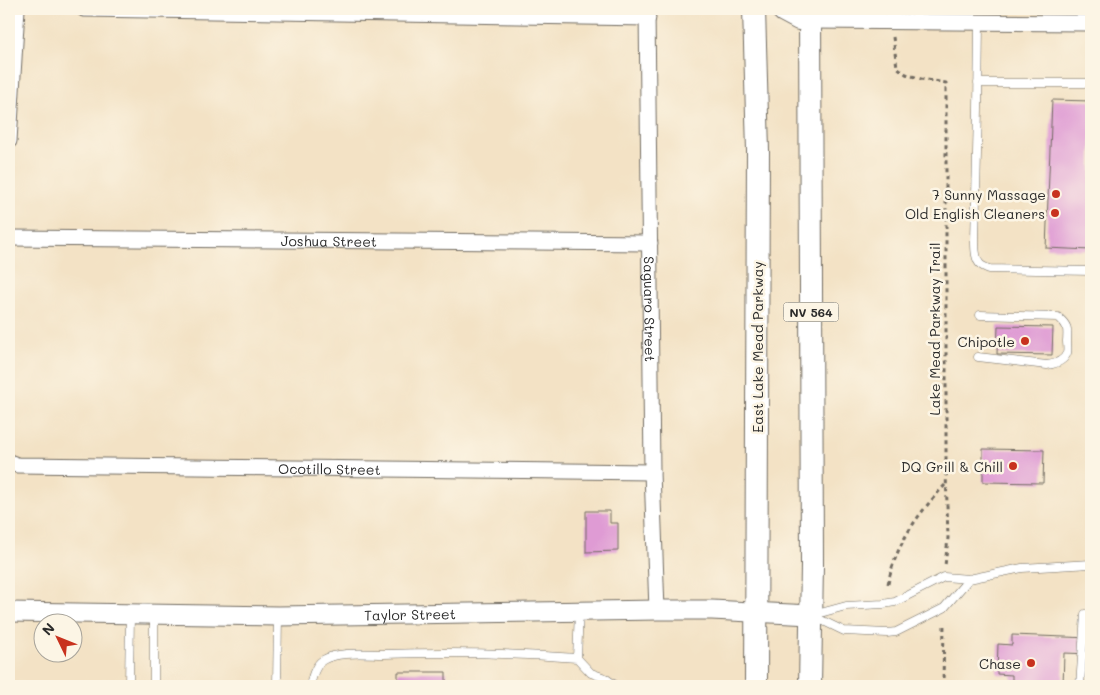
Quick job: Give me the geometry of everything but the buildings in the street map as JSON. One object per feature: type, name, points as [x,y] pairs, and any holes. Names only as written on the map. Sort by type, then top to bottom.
[{"type":"main road","name":"East Lake Mead Parkway","points":[[754,9],[758,152],[756,686]]},
{"type":"main road","points":[[782,9],[799,18],[810,15]]},
{"type":"main road","name":"NV 564","points":[[810,15],[812,555],[810,686]]},
{"type":"street","points":[[9,141],[17,9]]},
{"type":"street","points":[[84,9],[648,14]]},
{"type":"street","name":"Saguaro Street","points":[[648,14],[652,472],[656,610]]},
{"type":"street","points":[[810,15],[889,21],[912,15],[979,22],[1091,23]]},
{"type":"street","name":"Joshua Street","points":[[9,238],[650,243]]},
{"type":"street","name":"Ocotillo Street","points":[[9,462],[17,465],[652,472]]},
{"type":"street","name":"Taylor Street","points":[[9,612],[278,616],[712,610],[811,615]]},
{"type":"lane","points":[[979,22],[975,241],[975,251],[978,258],[982,266],[989,269],[1091,271]]},
{"type":"lane","points":[[978,84],[1091,83]]},
{"type":"lane","points":[[978,357],[1047,365],[1055,364],[1067,353],[1068,331],[1066,325],[1058,317],[980,315]]},
{"type":"lane","points":[[811,615],[846,606],[895,602],[944,577],[969,579],[1022,568],[1091,564]]},
{"type":"lane","points":[[811,615],[844,631],[896,632],[944,608],[969,579]]},
{"type":"lane","points":[[577,658],[579,611]]},
{"type":"lane","points":[[129,686],[130,614]]},
{"type":"lane","points":[[154,614],[154,686]]},
{"type":"lane","points":[[1080,686],[1085,614]]},
{"type":"lane","points":[[277,686],[278,616]]},
{"type":"lane","points":[[310,686],[316,668],[322,660],[340,655],[422,653],[537,655],[577,658],[591,673],[605,678],[615,686]]},
{"type":"path","name":"Lake Mead Parkway Trail","points":[[889,21],[897,67],[906,74],[921,79],[946,83],[946,484],[948,538],[944,577]]},
{"type":"path","points":[[888,584],[897,553],[904,538],[922,511],[946,484]]},
{"type":"path","points":[[943,686],[944,608]]},
{"type":"place","name":"7 Sunny Massage","points":[[1056,194]]},
{"type":"place","name":"Old English Cleaners","points":[[1055,213]]},
{"type":"place","name":"Chipotle","points":[[1025,341]]},
{"type":"place","name":"DQ Grill & Chill","points":[[1013,466]]},
{"type":"place","name":"Chase","points":[[1031,663]]}]
